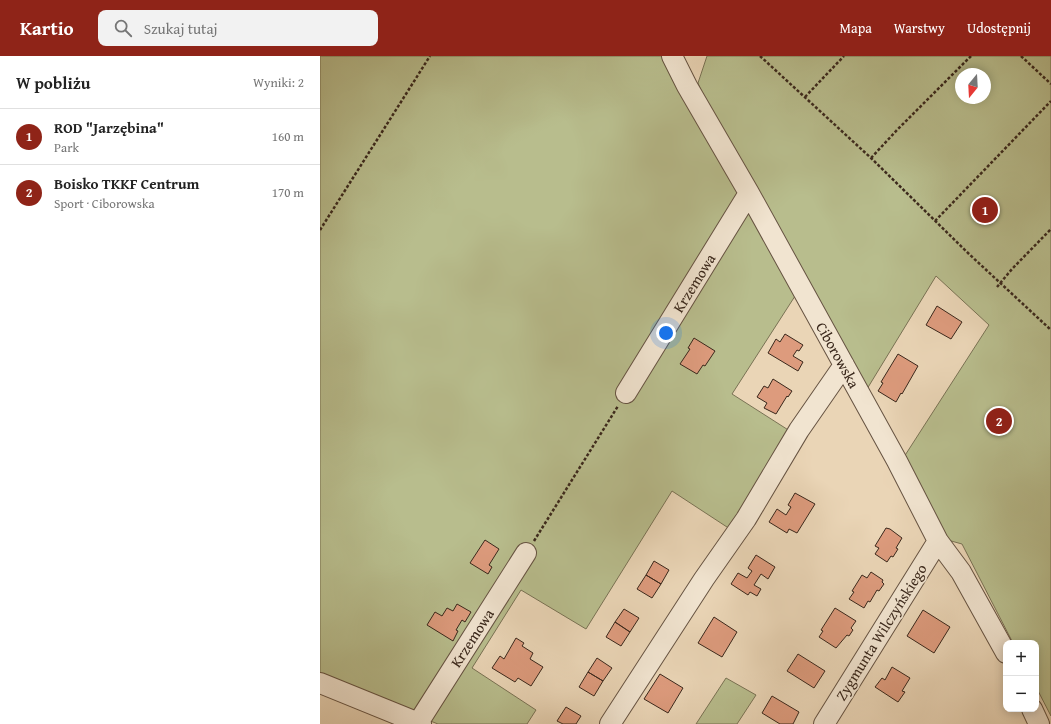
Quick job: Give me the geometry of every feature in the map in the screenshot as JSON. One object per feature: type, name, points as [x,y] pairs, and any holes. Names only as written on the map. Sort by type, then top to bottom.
[{"type":"street","name":"Ciborowska","points":[[672,56],[687,86],[749,194],[897,461],[938,540],[962,572],[1003,647]]},
{"type":"street","name":"Krzemowa","points":[[626,393],[749,194]]},
{"type":"street","points":[[610,724],[704,579],[746,519],[799,430],[844,365]]},
{"type":"street","name":"Zygmunta Wilczyńskiego","points":[[824,724],[938,540]]},
{"type":"street","name":"Krzemowa","points":[[419,723],[526,553]]},
{"type":"street","points":[[320,683],[419,723]]},
{"type":"street","points":[[1033,712],[1039,724]]},
{"type":"path","points":[[320,230],[430,56]]},
{"type":"path","points":[[760,56],[871,158],[935,221],[1051,330]]},
{"type":"path","points":[[805,97],[844,56]]},
{"type":"path","points":[[871,158],[971,56]]},
{"type":"path","points":[[1021,56],[1051,84]]},
{"type":"path","points":[[935,221],[1051,101]]},
{"type":"path","points":[[996,287],[1051,229]]},
{"type":"path","points":[[526,553],[626,393]]},
{"type":"green space","points":[[320,56],[669,56],[797,293],[732,394],[793,433],[730,529],[672,491],[586,629],[521,590],[472,668],[536,710],[527,724],[438,724],[320,677]]},
{"type":"green space","points":[[707,56],[1051,56],[1051,716],[1039,693],[1039,640],[1011,640],[962,544],[944,539],[902,460],[989,325],[936,276],[867,389],[703,96],[698,83]]},
{"type":"green space","points":[[726,678],[756,695],[737,724],[696,724]]},
{"type":"building","points":[[937,306],[962,322],[951,339],[926,325]]},
{"type":"building","points":[[785,334],[803,345],[793,356],[803,362],[798,371],[768,353],[776,339],[780,342]]},
{"type":"building","points":[[694,338],[715,351],[705,366],[703,365],[697,374],[680,364],[690,349],[688,348]]},
{"type":"building","points":[[898,354],[918,366],[896,402],[878,391],[883,383],[881,382]]},
{"type":"building","points":[[773,379],[792,391],[788,397],[787,396],[776,414],[764,408],[767,403],[757,397],[764,386],[768,388]]},
{"type":"building","points":[[795,493],[815,504],[797,533],[789,529],[787,533],[769,522],[777,509],[786,515],[791,507],[788,505]]},
{"type":"building","points":[[886,528],[890,529],[902,538],[893,557],[891,556],[887,562],[875,554],[879,548],[875,546]]},
{"type":"building","points":[[485,540],[499,549],[489,565],[492,567],[488,574],[470,563]]},
{"type":"building","points":[[756,555],[775,567],[768,579],[761,574],[754,585],[761,589],[757,596],[750,592],[748,595],[731,584],[738,573],[747,578],[752,571],[748,568]]},
{"type":"building","points":[[654,561],[669,570],[661,584],[646,575]]},
{"type":"building","points":[[871,572],[883,580],[882,582],[884,584],[879,591],[877,590],[870,602],[868,601],[864,608],[849,599],[862,575],[867,578]]},
{"type":"building","points":[[646,575],[661,584],[652,598],[637,589]]},
{"type":"building","points":[[457,604],[471,612],[465,622],[462,620],[456,630],[458,631],[453,641],[427,625],[435,612],[442,616],[447,608],[453,611]]},
{"type":"building","points":[[835,608],[856,621],[851,628],[853,630],[849,636],[847,635],[836,648],[819,637],[823,631],[821,630]]},
{"type":"building","points":[[624,609],[639,618],[630,632],[615,622]]},
{"type":"building","points":[[923,610],[950,627],[934,653],[907,636]]},
{"type":"building","points":[[714,617],[737,632],[722,657],[698,643]]},
{"type":"building","points":[[615,622],[630,632],[621,646],[606,637]]},
{"type":"building","points":[[516,638],[524,643],[522,646],[533,653],[530,659],[543,667],[531,686],[518,678],[515,682],[492,668],[500,656],[504,659]]},
{"type":"building","points":[[798,654],[825,671],[814,688],[787,671]]},
{"type":"building","points":[[597,658],[612,668],[603,681],[588,672]]},
{"type":"building","points":[[892,667],[910,678],[902,691],[905,692],[898,702],[875,687],[882,678],[885,680]]},
{"type":"building","points":[[588,672],[603,681],[594,696],[579,687]]},
{"type":"building","points":[[660,674],[683,688],[668,713],[644,699]]},
{"type":"building","points":[[772,696],[799,712],[793,724],[780,724],[762,713]]},
{"type":"building","points":[[566,707],[581,716],[576,724],[563,724],[557,721]]},
{"type":"place","name":"ROD \"Jarzębina\"","points":[[985,210]]},
{"type":"place","name":"Boisko TKKF Centrum","points":[[999,421]]}]
